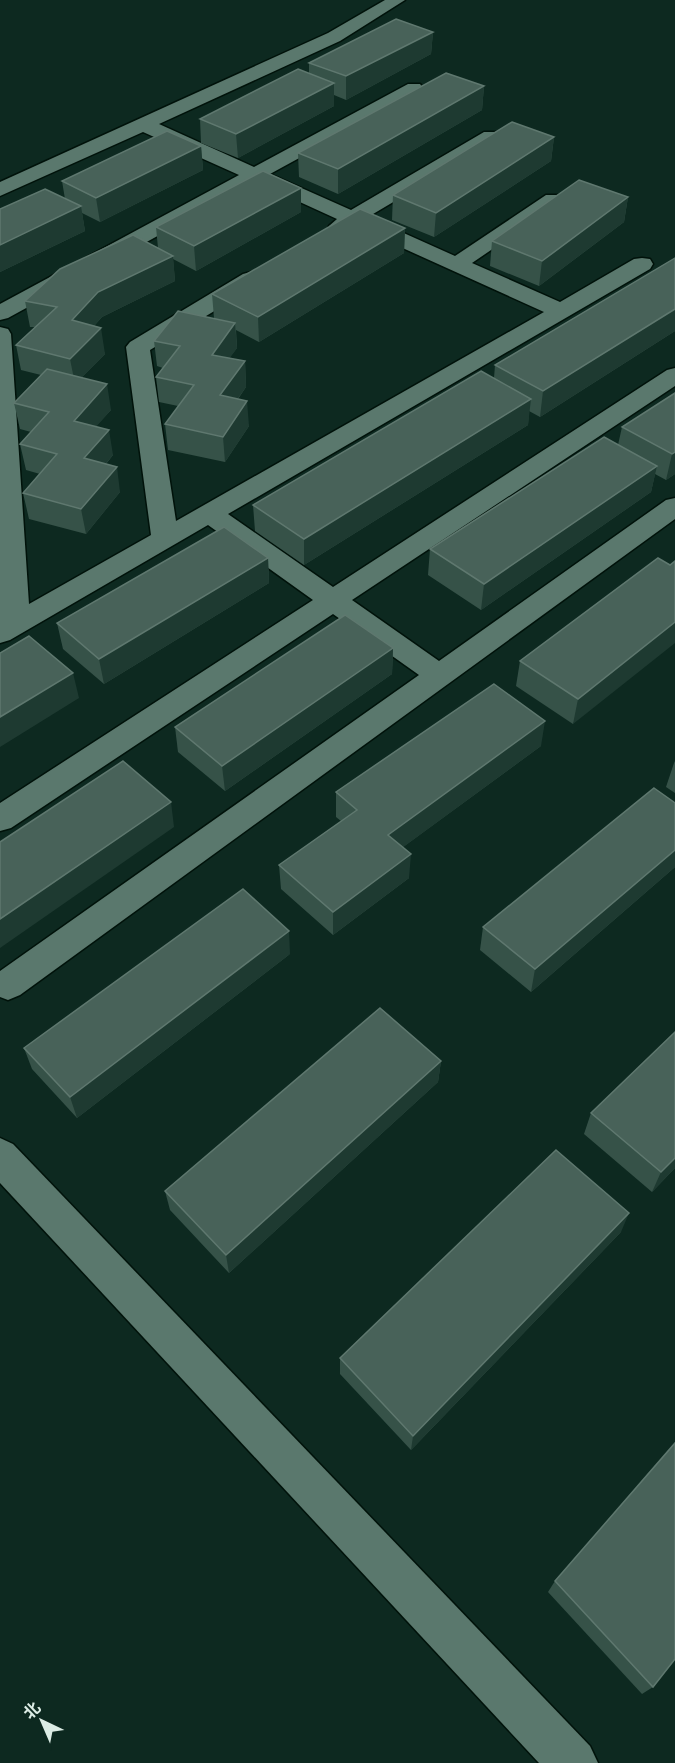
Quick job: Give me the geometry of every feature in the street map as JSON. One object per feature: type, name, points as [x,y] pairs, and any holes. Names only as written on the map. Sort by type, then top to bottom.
[{"type":"street","points":[[0,190],[334,37],[397,0]]},
{"type":"street","points":[[0,313],[414,88]]},
{"type":"street","points":[[144,125],[561,311]]},
{"type":"street","points":[[321,236],[497,132]]},
{"type":"street","points":[[457,264],[553,199]]},
{"type":"street","points":[[0,334],[8,629],[642,264]]},
{"type":"street","points":[[165,539],[138,347],[271,267]]},
{"type":"street","points":[[0,819],[675,375]]},
{"type":"street","points":[[8,986],[675,506]]},
{"type":"street","points":[[209,513],[439,675]]},
{"type":"street","points":[[0,1156],[573,1763]]},
{"type":"building","points":[[396,19],[433,32],[346,76],[309,63]]},
{"type":"building","points":[[298,69],[334,83],[236,134],[200,119]]},
{"type":"building","points":[[446,73],[484,86],[338,169],[298,153]]},
{"type":"building","points":[[512,122],[554,137],[436,213],[393,195]]},
{"type":"building","points":[[167,131],[201,146],[96,198],[62,181]]},
{"type":"building","points":[[263,171],[301,188],[194,246],[156,227]]},
{"type":"building","points":[[579,180],[628,197],[542,261],[492,241]]},
{"type":"building","points":[[45,189],[81,206],[0,245],[0,209]]},
{"type":"building","points":[[360,209],[405,228],[258,317],[212,294]]},
{"type":"building","points":[[133,235],[173,256],[98,292],[72,320],[101,328],[70,359],[16,345],[57,307],[25,301],[60,269]]},
{"type":"building","points":[[675,258],[675,309],[543,391],[495,365]]},
{"type":"building","points":[[178,311],[235,323],[212,355],[245,361],[220,395],[247,401],[223,437],[165,424],[194,385],[156,377],[180,346],[154,341]]},
{"type":"building","points":[[47,369],[107,384],[74,421],[109,430],[84,458],[117,467],[81,509],[23,493],[57,454],[20,444],[49,412],[14,403]]},
{"type":"building","points":[[481,371],[531,399],[304,539],[253,505]]},
{"type":"building","points":[[675,393],[675,452],[672,454],[622,427]]},
{"type":"building","points":[[604,437],[657,466],[484,584],[430,549]]},
{"type":"building","points":[[224,527],[268,558],[99,659],[57,623]]},
{"type":"building","points":[[658,558],[670,565],[675,561],[675,622],[578,699],[520,661]]},
{"type":"building","points":[[345,615],[393,648],[222,766],[175,727]]},
{"type":"building","points":[[29,636],[73,673],[0,717],[0,653]]},
{"type":"building","points":[[494,684],[545,721],[388,835],[411,854],[333,912],[279,865],[357,810],[336,792]]},
{"type":"building","points":[[123,761],[171,802],[0,919],[0,842]]},
{"type":"building","points":[[654,788],[675,803],[675,850],[535,969],[483,927]]},
{"type":"building","points":[[243,889],[289,931],[70,1097],[24,1048]]},
{"type":"building","points":[[380,1008],[441,1061],[226,1255],[165,1191]]},
{"type":"building","points":[[675,1032],[675,1158],[661,1172],[591,1113]]},
{"type":"building","points":[[556,1150],[629,1213],[413,1436],[340,1358]]},
{"type":"building","points":[[675,1443],[675,1659],[653,1687],[555,1581]]}]
